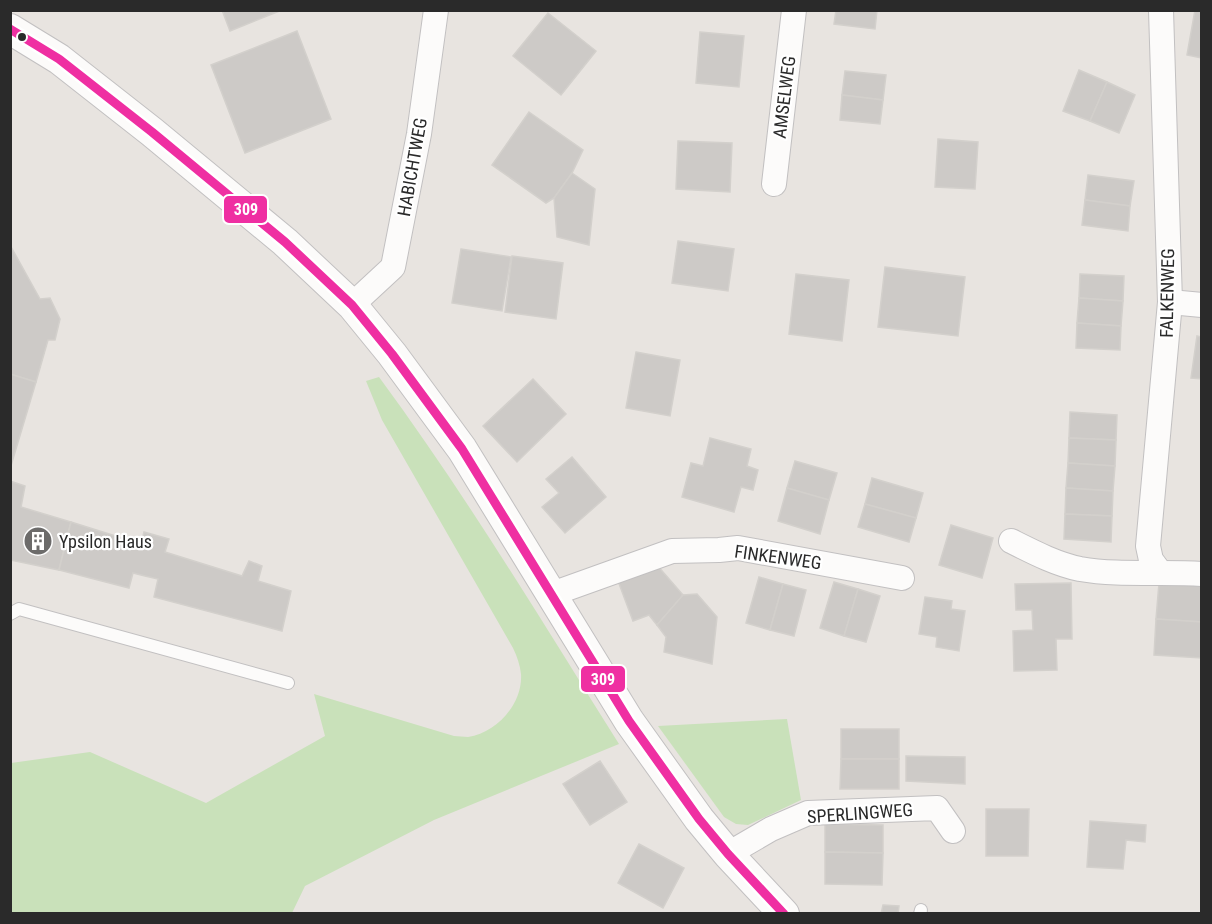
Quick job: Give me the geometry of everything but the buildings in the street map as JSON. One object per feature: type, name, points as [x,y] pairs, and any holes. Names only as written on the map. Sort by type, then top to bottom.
[{"type":"street","points":[[16,10],[59,59]]},
{"type":"street","name":"HABICHTWEG","points":[[352,305],[393,267],[419,134],[436,10]]},
{"type":"street","name":"AMSELWEG","points":[[774,184],[794,10]]},
{"type":"street","name":"FALKENWEG","points":[[1160,572],[1151,560],[1148,546],[1170,302],[1161,10]]},
{"type":"street","points":[[10,29],[59,59],[160,139],[285,242],[352,305],[392,354],[462,449],[629,721],[699,819],[784,914]]},
{"type":"street","points":[[1170,302],[1202,305]]},
{"type":"street","points":[[1011,541],[1043,557],[1078,568],[1111,573],[1202,574]]},
{"type":"street","name":"FINKENWEG","points":[[552,594],[672,551],[738,548],[902,578]]},
{"type":"street","name":"SPERLINGWEG","points":[[728,854],[771,829],[808,813],[937,808],[953,831]]},
{"type":"lane","points":[[10,614],[19,609],[288,683]]},
{"type":"green space","points":[[379,377],[473,512],[619,744],[434,820],[305,886],[292,913],[11,913],[11,763],[90,752],[206,803],[325,736],[314,694],[454,736],[466,737],[489,730],[513,706],[518,696],[521,674],[516,654],[382,420],[366,381]]},
{"type":"green space","points":[[787,719],[801,800],[748,825],[736,824],[724,817],[658,726]]},
{"type":"transit line","name":"309","points":[[10,29],[59,59],[152,132],[285,242],[352,305],[392,354],[462,449],[629,721],[699,819],[784,914]]},
{"type":"place","name":"Ypsilon Haus","points":[[38,541]]}]
